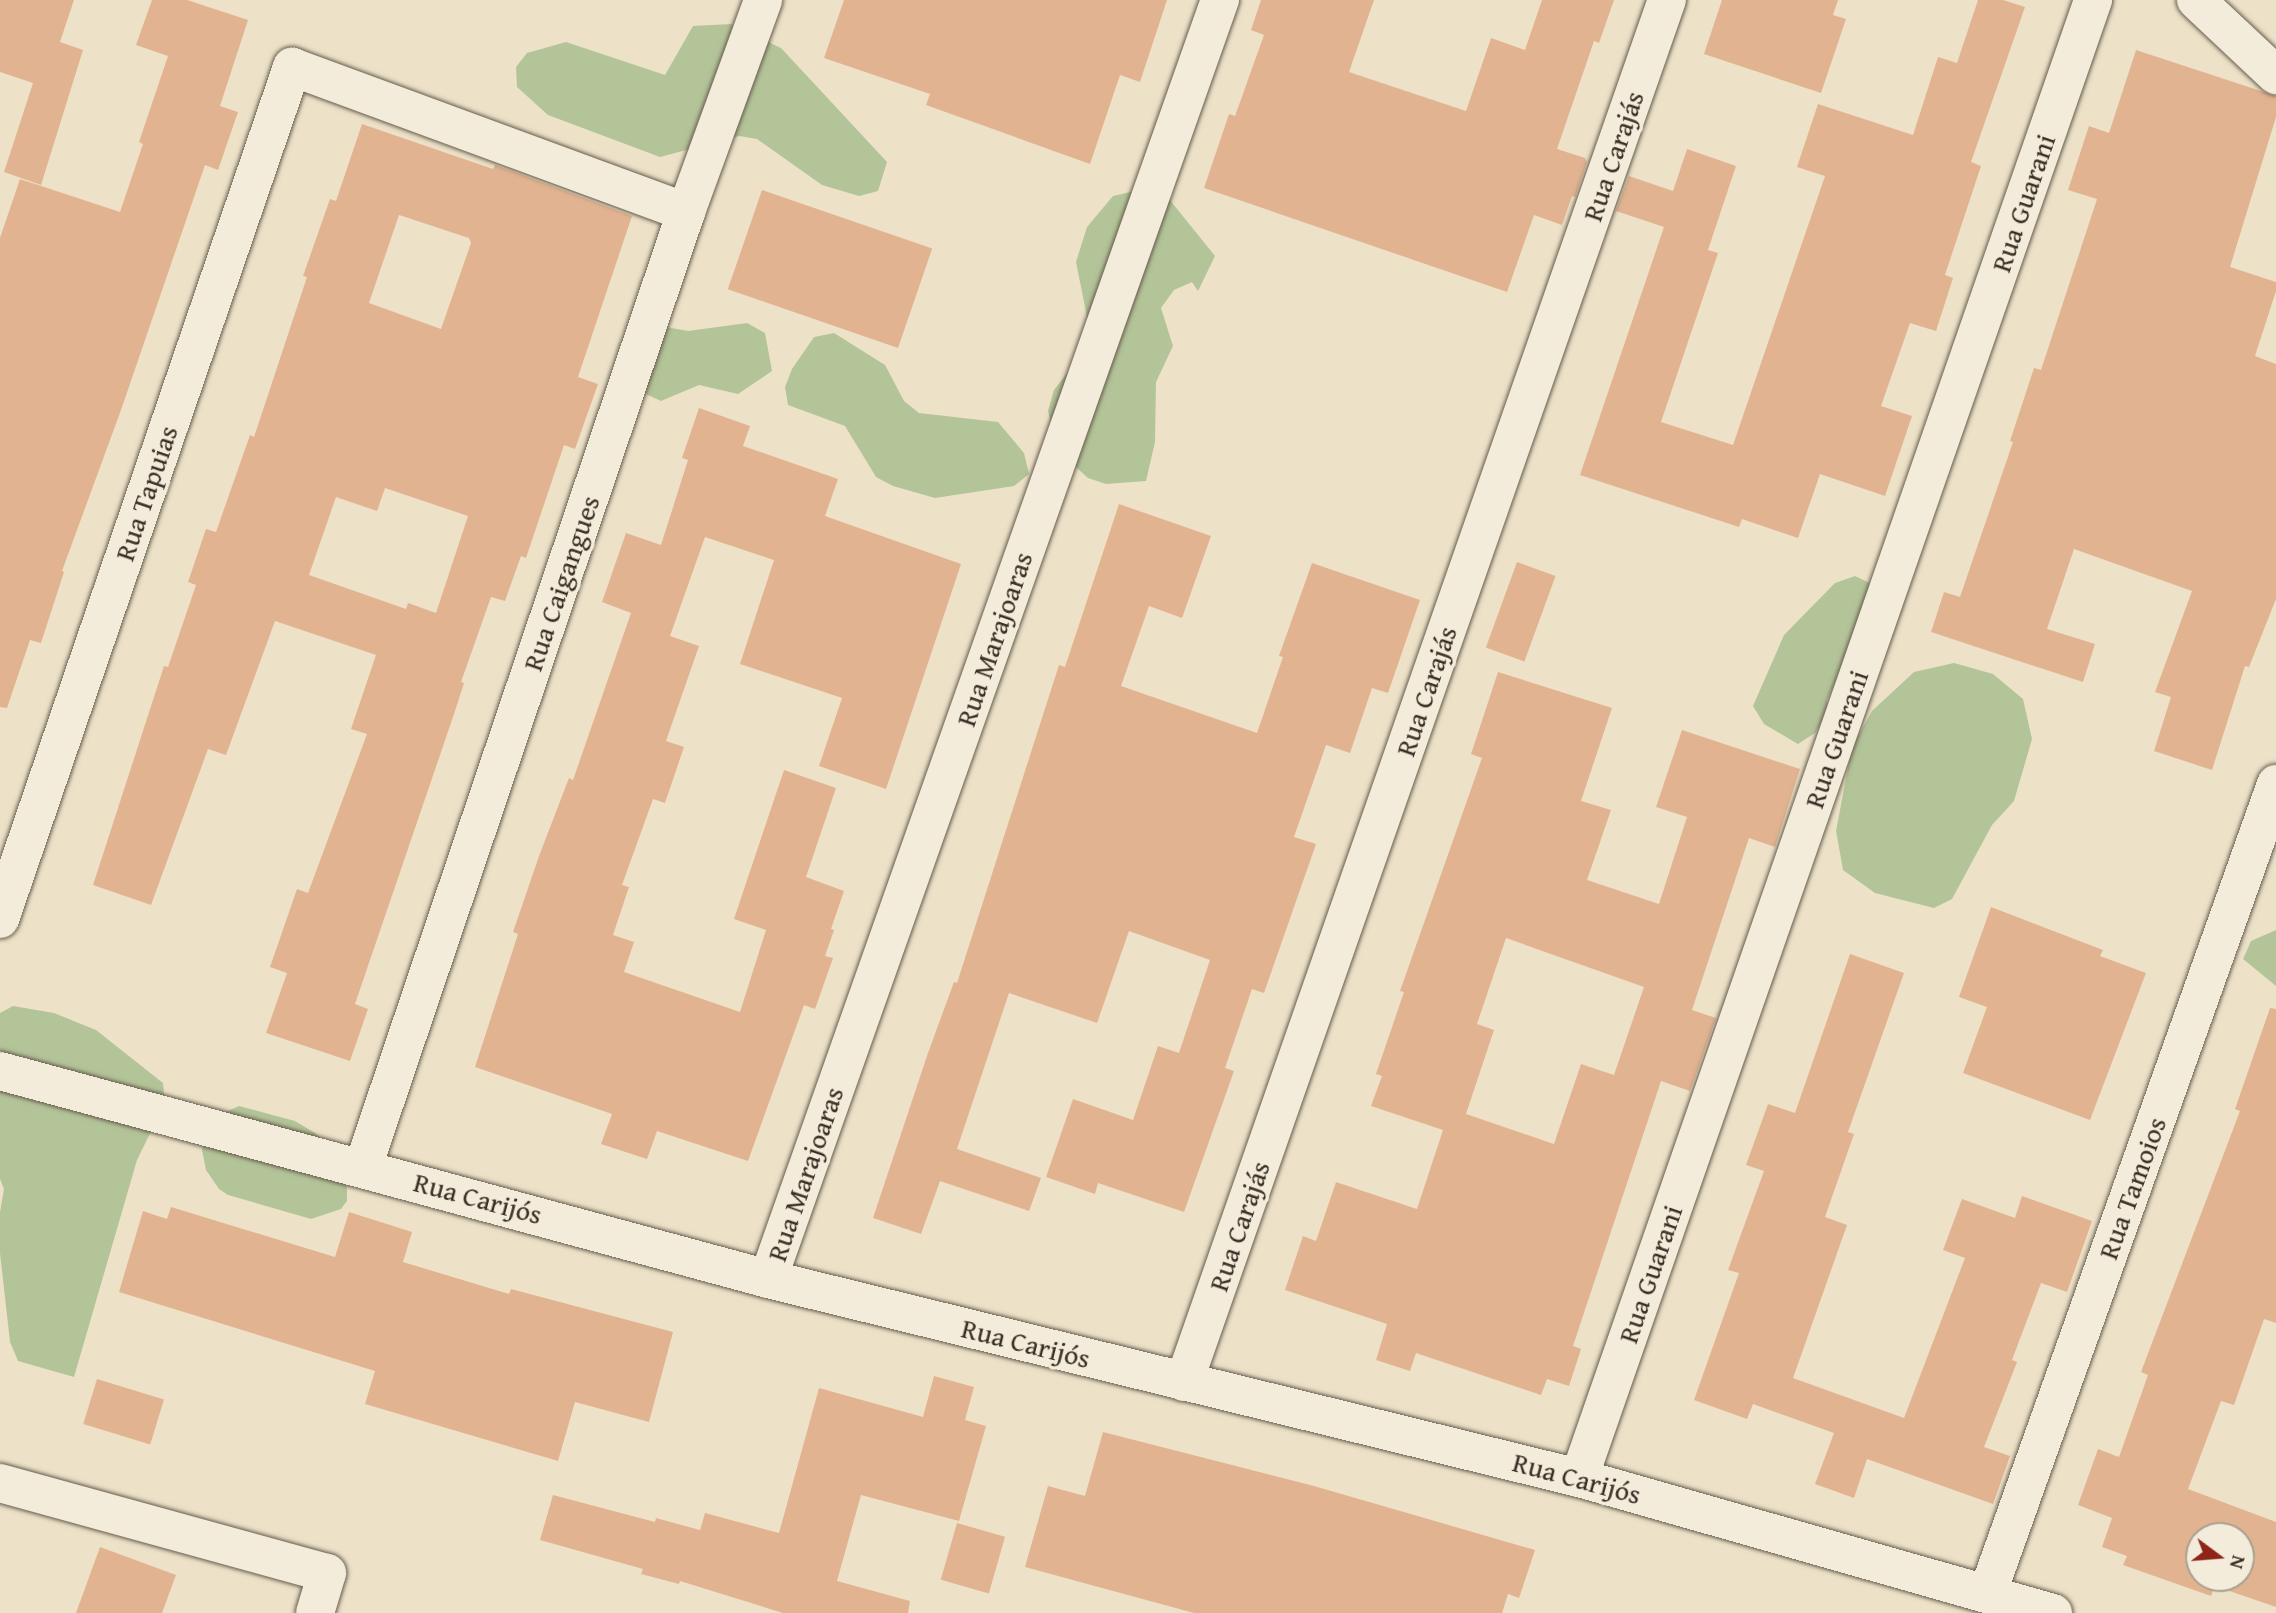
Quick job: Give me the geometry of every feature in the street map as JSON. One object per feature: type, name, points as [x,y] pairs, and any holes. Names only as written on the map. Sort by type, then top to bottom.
[{"type":"street","name":"Rua Caigangues","points":[[363,1167],[686,212],[763,0]]},
{"type":"street","name":"Rua Marajoaras","points":[[768,1279],[1220,0]]},
{"type":"street","name":"Rua Carajás","points":[[1184,1382],[1667,0]]},
{"type":"street","name":"Rua Guarani","points":[[1579,1478],[2093,0]]},
{"type":"street","points":[[2196,0],[2276,75]]},
{"type":"street","name":"Rua Tapuias","points":[[0,919],[292,66],[686,212]]},
{"type":"street","name":"Rua Tamoios","points":[[1988,1592],[2276,784]]},
{"type":"street","name":"Rua Carijós","points":[[0,1071],[363,1167],[768,1279],[1579,1478],[1988,1592],[2053,1613]]},
{"type":"street","points":[[0,1483],[327,1573],[315,1613]]},
{"type":"green space","points":[[731,24],[781,48],[887,162],[878,191],[859,196],[822,185],[757,139],[739,136],[660,157],[548,115],[517,87],[516,67],[527,53],[566,42],[665,75],[693,26]]},
{"type":"green space","points":[[1148,188],[1165,194],[1215,256],[1198,291],[1192,282],[1174,290],[1161,308],[1173,346],[1156,382],[1155,442],[1146,481],[1106,484],[1088,478],[1058,451],[1048,411],[1054,390],[1078,359],[1088,322],[1076,262],[1087,227],[1113,196]]},
{"type":"green space","points":[[747,323],[765,333],[772,371],[738,394],[699,385],[661,401],[626,385],[649,324],[688,331]]},
{"type":"green space","points":[[834,333],[885,365],[904,401],[919,413],[998,422],[1024,453],[1029,474],[1014,486],[935,498],[893,486],[876,477],[845,426],[788,405],[785,387],[792,369],[814,337]]},
{"type":"green space","points":[[1855,576],[1874,585],[1871,606],[1827,700],[1828,713],[1815,733],[1798,744],[1764,724],[1753,706],[1784,635],[1835,583]]},
{"type":"green space","points":[[1954,663],[1993,674],[2023,699],[2032,739],[2014,801],[1992,825],[1952,899],[1934,908],[1875,893],[1843,870],[1836,831],[1852,747],[1872,711],[1914,672]]},
{"type":"green space","points":[[2276,930],[2276,986],[2243,959],[2251,941]]},
{"type":"green space","points":[[13,1006],[54,1013],[96,1030],[163,1083],[165,1103],[137,1160],[74,1377],[18,1361],[10,1342],[0,1253],[0,1212],[4,1189],[0,1179],[0,1013]]},
{"type":"green space","points":[[239,1106],[295,1121],[331,1147],[347,1188],[347,1201],[341,1209],[311,1219],[228,1195],[219,1189],[206,1170],[202,1150],[204,1129],[219,1115]]},
{"type":"building","points":[[0,0],[74,0],[60,42],[83,50],[41,185],[4,172],[33,83],[0,72]]},
{"type":"building","points":[[152,0],[187,0],[248,20],[220,106],[238,112],[218,170],[205,165],[121,410],[62,571],[64,572],[41,643],[30,640],[7,708],[0,707],[0,238],[20,179],[120,212],[143,144],[139,142],[168,56],[136,45]]},
{"type":"building","points":[[844,0],[1167,0],[1140,82],[1120,75],[1090,164],[926,105],[930,94],[824,58]]},
{"type":"building","points":[[1261,0],[1374,0],[1349,72],[1466,111],[1491,38],[1525,50],[1542,0],[1614,0],[1599,43],[1594,41],[1557,149],[1585,158],[1587,162],[1575,197],[1572,196],[1562,225],[1534,215],[1507,292],[1204,188],[1229,114],[1235,116],[1264,35],[1251,30]]},
{"type":"building","points":[[1722,0],[1838,0],[1833,15],[1846,19],[1821,93],[1704,54]]},
{"type":"building","points":[[1978,0],[2003,0],[2025,7],[1971,162],[1981,166],[1945,275],[1953,278],[1936,331],[1910,323],[1881,406],[1912,416],[1885,496],[1820,474],[1798,538],[1742,519],[1739,527],[1580,475],[1664,227],[1616,211],[1629,176],[1673,191],[1687,149],[1736,166],[1708,250],[1718,253],[1661,422],[1733,445],[1825,176],[1797,167],[1818,104],[1913,135],[1938,57],[1957,63]]},
{"type":"building","points":[[2136,50],[2276,96],[2276,117],[2230,267],[2276,282],[2276,291],[2255,356],[2276,364],[2276,599],[2249,667],[2245,666],[2212,770],[2154,751],[2171,697],[2155,692],[2192,591],[2074,549],[2047,629],[2095,644],[2083,682],[1931,632],[1944,592],[1960,597],[2013,442],[2010,441],[2034,368],[2041,370],[2097,199],[2068,190],[2089,126],[2109,133]]},
{"type":"building","points":[[362,124],[493,169],[495,165],[632,216],[578,377],[598,384],[575,449],[564,445],[526,558],[521,556],[505,601],[491,597],[355,1004],[368,1009],[350,1061],[266,1033],[287,973],[270,967],[297,889],[308,893],[367,734],[351,729],[376,655],[275,621],[226,755],[208,749],[151,905],[93,885],[164,666],[168,667],[196,585],[188,582],[206,529],[216,532],[250,435],[254,437],[307,277],[303,276],[330,199],[336,201]],"holes":[[[399,215],[469,238],[471,243],[441,329],[369,303]],[[385,488],[468,516],[436,613],[408,603],[406,609],[309,575],[336,497],[377,511]]]},
{"type":"building","points":[[762,190],[932,249],[898,348],[728,289]]},
{"type":"building","points":[[699,408],[750,426],[743,446],[838,479],[825,516],[961,564],[886,789],[819,766],[842,698],[740,664],[774,560],[705,537],[670,636],[699,646],[666,741],[684,747],[665,803],[653,799],[622,885],[629,887],[613,935],[634,942],[624,972],[740,1012],[766,930],[734,919],[784,770],[836,788],[806,877],[844,891],[825,956],[833,958],[815,1009],[804,1005],[748,1161],[657,1131],[647,1159],[601,1144],[612,1114],[475,1067],[518,934],[513,932],[539,856],[569,778],[573,780],[631,613],[602,602],[626,533],[661,545],[688,460],[682,458]]},
{"type":"building","points":[[1119,504],[1211,536],[1182,618],[1149,606],[1121,686],[1257,733],[1283,657],[1279,656],[1312,563],[1420,600],[1388,693],[1372,688],[1350,753],[1326,745],[1294,837],[1316,844],[1264,993],[1252,989],[1225,1068],[1234,1071],[1184,1212],[1098,1183],[1095,1194],[1046,1177],[1073,1099],[1133,1120],[1158,1046],[1179,1053],[1210,960],[1129,931],[1097,1023],[1009,993],[957,1149],[1041,1178],[1029,1211],[940,1181],[921,1234],[873,1218],[928,1053],[954,982],[957,983],[1059,665],[1065,667]]},
{"type":"building","points":[[1517,562],[1556,576],[1524,662],[1486,648]]},
{"type":"building","points":[[1498,672],[1612,708],[1581,801],[1611,810],[1587,880],[1659,904],[1687,817],[1656,807],[1682,730],[1800,769],[1775,847],[1749,838],[1692,1010],[1716,1018],[1690,1091],[1661,1081],[1573,1346],[1581,1349],[1569,1386],[1547,1379],[1541,1395],[1416,1353],[1410,1371],[1376,1360],[1387,1324],[1285,1290],[1303,1236],[1316,1241],[1336,1182],[1417,1209],[1443,1130],[1371,1106],[1382,1076],[1376,1074],[1404,992],[1400,991],[1482,758],[1471,754]],"holes":[[[1506,938],[1644,987],[1614,1075],[1581,1064],[1554,1144],[1466,1114],[1494,1030],[1477,1024]]]},
{"type":"building","points":[[1991,907],[2103,950],[2100,956],[2146,973],[2090,1120],[1963,1073],[1987,1007],[1959,997]]},
{"type":"building","points":[[1850,954],[1904,973],[1848,1132],[1854,1134],[1825,1217],[1847,1225],[1793,1378],[1904,1418],[1965,1258],[1943,1250],[1962,1199],[2015,1218],[2022,1196],[2092,1221],[2067,1292],[2041,1283],[2012,1360],[2017,1362],[1984,1447],[2010,1456],[1993,1504],[1867,1459],[1854,1498],[1815,1484],[1834,1433],[1753,1404],[1747,1419],[1694,1400],[1739,1273],[1728,1270],[1764,1171],[1746,1165],[1768,1104],[1795,1113]]},
{"type":"building","points":[[2270,1008],[2276,1009],[2276,1323],[2264,1319],[2234,1405],[2221,1401],[2188,1489],[2276,1522],[2276,1607],[2232,1592],[2255,1592],[2255,1522],[2185,1522],[2185,1587],[2123,1565],[2127,1556],[2102,1547],[2112,1518],[2078,1505],[2098,1449],[2119,1457],[2148,1375],[2141,1372],[2240,1111],[2235,1109]]},
{"type":"building","points":[[171,1207],[335,1257],[349,1212],[412,1232],[403,1262],[509,1294],[511,1289],[673,1332],[649,1422],[575,1402],[558,1461],[365,1404],[375,1371],[119,1292],[143,1211],[167,1219]]},
{"type":"building","points":[[934,1376],[974,1387],[965,1420],[986,1426],[959,1521],[861,1495],[837,1581],[910,1601],[908,1613],[783,1613],[680,1581],[679,1584],[641,1574],[643,1569],[540,1540],[553,1495],[655,1522],[656,1518],[700,1530],[705,1513],[779,1533],[819,1388],[923,1417]]},
{"type":"building","points":[[97,1379],[164,1399],[150,1444],[83,1424]]},
{"type":"building","points":[[1103,1432],[1314,1486],[1535,1550],[1519,1598],[1508,1594],[1502,1613],[1194,1613],[1025,1567],[1048,1486],[1085,1496]]},
{"type":"building","points":[[957,1523],[1005,1537],[989,1593],[941,1580]]},
{"type":"building","points":[[100,1547],[176,1575],[162,1613],[76,1613]]}]
